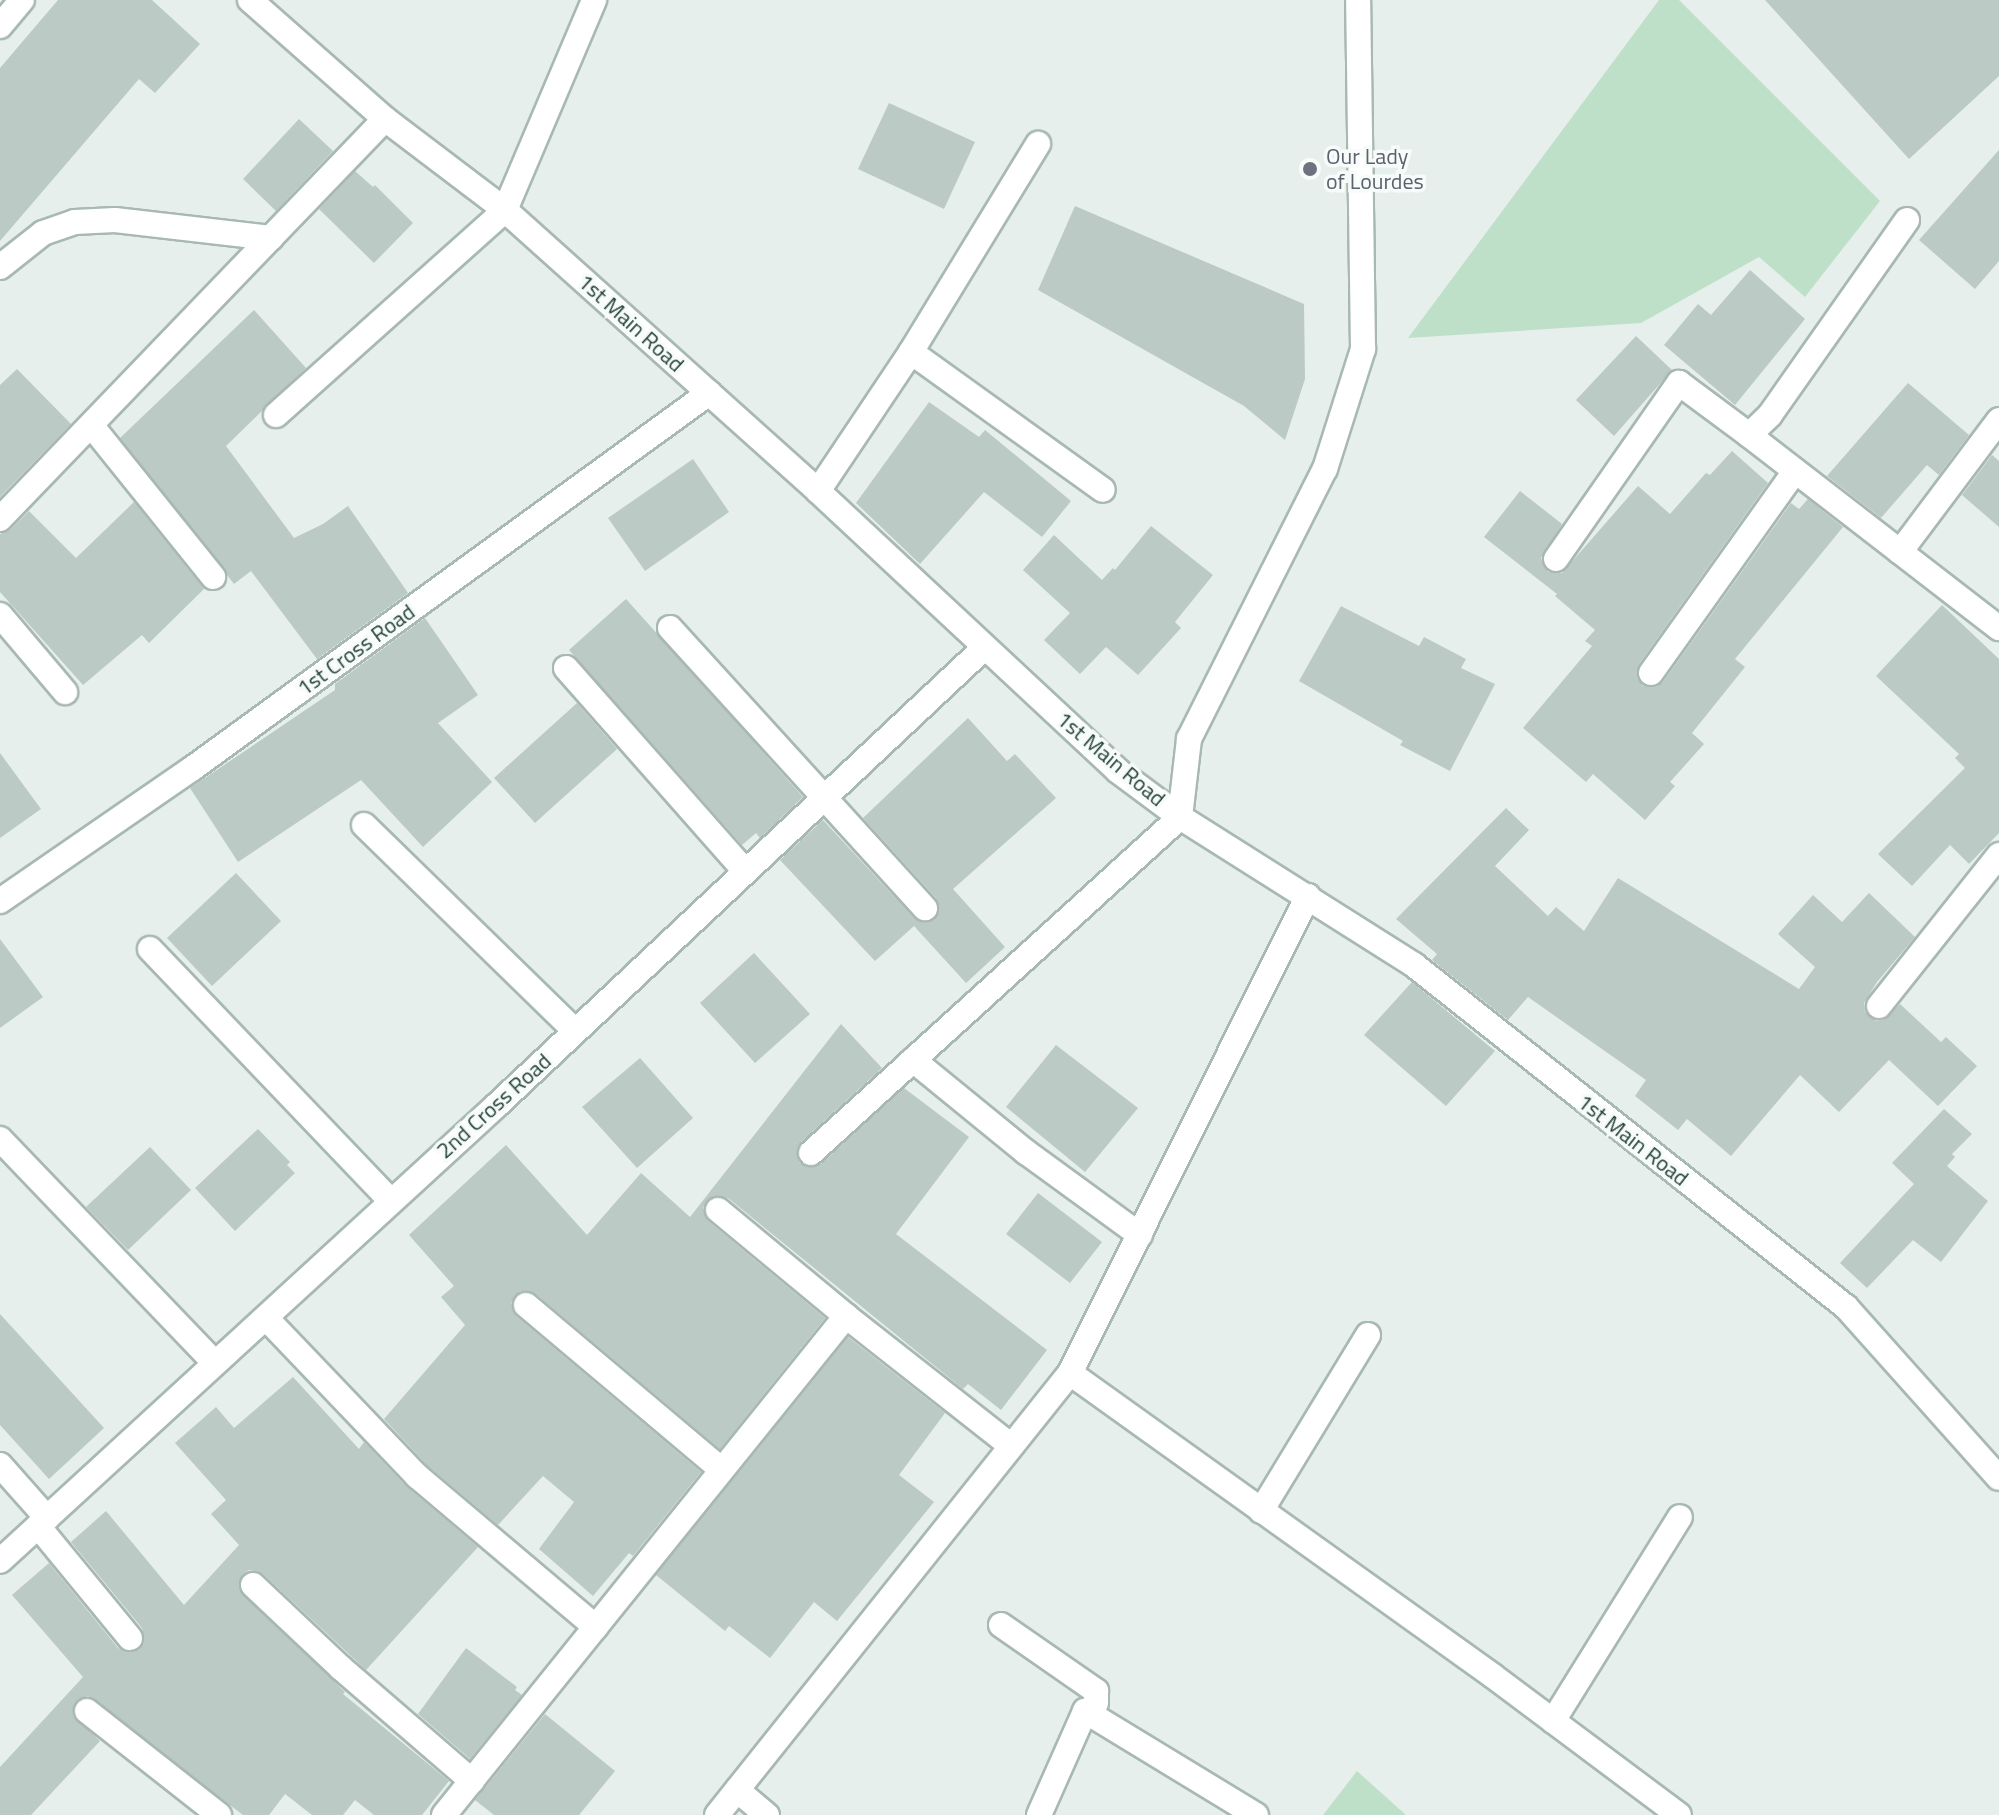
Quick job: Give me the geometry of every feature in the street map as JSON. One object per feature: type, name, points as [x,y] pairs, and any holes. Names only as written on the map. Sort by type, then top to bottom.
[{"type":"street","points":[[0,26],[22,0]]},
{"type":"street","name":"1st Main Road","points":[[250,0],[385,119],[505,210],[818,491],[1118,771],[1180,817],[1414,965],[1846,1307],[1999,1478]]},
{"type":"street","points":[[276,415],[505,210],[594,0]]},
{"type":"street","points":[[811,1153],[1180,817],[1189,739],[1325,469],[1363,349],[1358,0]]},
{"type":"street","points":[[0,519],[385,119]]},
{"type":"street","points":[[818,491],[911,352],[1038,144]]},
{"type":"street","points":[[0,267],[43,233],[75,222],[115,220],[271,238]]},
{"type":"street","points":[[1749,435],[1770,415],[1907,220]]},
{"type":"street","points":[[911,352],[1103,490]]},
{"type":"street","points":[[1556,559],[1679,383],[1999,628]]},
{"type":"street","name":"1st Cross Road","points":[[0,901],[193,768],[709,393]]},
{"type":"street","points":[[1900,552],[1999,420]]},
{"type":"street","points":[[91,425],[213,577]]},
{"type":"street","points":[[1651,673],[1795,471]]},
{"type":"street","points":[[0,615],[65,692]]},
{"type":"street","points":[[670,628],[925,908]]},
{"type":"street","name":"2nd Cross Road","points":[[0,1561],[266,1318],[985,647]]},
{"type":"street","points":[[566,668],[745,871]]},
{"type":"street","points":[[364,825],[575,1031]]},
{"type":"street","points":[[1879,1006],[1999,855]]},
{"type":"street","points":[[717,1815],[1070,1373],[1308,896]]},
{"type":"street","points":[[150,949],[390,1200]]},
{"type":"street","points":[[913,1060],[1026,1152],[1140,1235]]},
{"type":"street","points":[[0,1139],[215,1363]]},
{"type":"street","points":[[718,1210],[1011,1446]]},
{"type":"street","points":[[526,1305],[721,1469]]},
{"type":"street","points":[[444,1815],[846,1316]]},
{"type":"street","points":[[266,1318],[417,1476],[596,1627]]},
{"type":"street","points":[[1261,1511],[1368,1335]]},
{"type":"street","points":[[1070,1373],[1679,1815]]},
{"type":"street","points":[[0,1465],[130,1638]]},
{"type":"street","points":[[1553,1721],[1680,1517]]},
{"type":"street","points":[[253,1585],[341,1668],[472,1781]]},
{"type":"street","points":[[1001,1625],[1096,1691],[1096,1703]]},
{"type":"street","points":[[87,1711],[219,1815]]},
{"type":"street","points":[[1039,1815],[1085,1711],[1256,1815]]},
{"type":"street","points":[[737,1790],[767,1815]]},
{"type":"green space","points":[[1659,0],[1679,0],[1880,201],[1805,297],[1759,257],[1641,323],[1408,338]]},
{"type":"green space","points":[[1357,1771],[1406,1815],[1323,1815]]},
{"type":"building","points":[[58,0],[152,0],[200,44],[155,93],[139,79],[0,241],[0,68]]},
{"type":"building","points":[[1765,0],[1999,0],[1999,76],[1909,159]]},
{"type":"building","points":[[889,103],[975,142],[944,209],[858,169]]},
{"type":"building","points":[[299,119],[333,151],[276,211],[243,179]]},
{"type":"building","points":[[1999,150],[1999,261],[1975,289],[1919,240]]},
{"type":"building","points":[[355,171],[373,187],[375,185],[413,223],[374,263],[319,209]]},
{"type":"building","points":[[1075,206],[1304,304],[1305,379],[1285,440],[1244,406],[1038,290]]},
{"type":"building","points":[[1750,270],[1805,319],[1735,405],[1664,345],[1698,304],[1711,315]]},
{"type":"building","points":[[254,310],[306,368],[226,446],[294,538],[323,524],[348,506],[408,593],[317,659],[251,571],[234,584],[120,438]]},
{"type":"building","points":[[1636,336],[1672,370],[1614,436],[1576,400]]},
{"type":"building","points":[[17,369],[71,424],[0,497],[0,385]]},
{"type":"building","points":[[1908,383],[1969,435],[1939,475],[1927,465],[1881,518],[1827,476]]},
{"type":"building","points":[[929,402],[979,437],[985,430],[1071,501],[1042,537],[984,492],[920,564],[856,503]]},
{"type":"building","points":[[1732,451],[1768,483],[1639,664],[1637,678],[1643,686],[1656,687],[1663,682],[1791,503],[1799,509],[1808,499],[1843,527],[1735,659],[1745,667],[1692,733],[1704,744],[1670,782],[1675,786],[1645,820],[1593,774],[1586,782],[1523,728],[1592,646],[1585,641],[1595,630],[1555,596],[1557,594],[1484,537],[1520,491],[1562,524],[1541,558],[1548,572],[1562,573],[1638,486],[1670,514],[1706,473],[1710,475]]},
{"type":"building","points":[[1992,455],[1999,461],[1999,527],[1962,495]]},
{"type":"building","points":[[693,459],[729,512],[645,571],[608,518]]},
{"type":"building","points":[[134,502],[204,589],[149,643],[142,635],[83,685],[0,592],[0,534],[10,530],[29,511],[76,558]]},
{"type":"building","points":[[1151,526],[1213,575],[1175,622],[1181,628],[1138,675],[1106,647],[1080,674],[1044,640],[1070,613],[1023,570],[1054,535],[1102,580],[1113,568],[1115,570]]},
{"type":"building","points":[[626,599],[803,797],[760,838],[756,833],[742,845],[569,650]]},
{"type":"building","points":[[1942,605],[1999,659],[1999,833],[1969,864],[1950,845],[1912,886],[1878,854],[1965,768],[1955,758],[1959,754],[1876,676]]},
{"type":"building","points":[[1341,606],[1419,646],[1424,637],[1466,659],[1461,668],[1495,684],[1450,771],[1400,745],[1403,741],[1299,681]]},
{"type":"building","points":[[425,618],[478,695],[438,723],[492,782],[423,847],[361,780],[238,862],[190,788],[335,690],[335,684]]},
{"type":"building","points":[[577,703],[617,749],[535,823],[494,778]]},
{"type":"building","points":[[968,718],[1007,761],[1015,754],[1056,798],[953,889],[1005,947],[966,983],[914,926],[875,961],[780,860],[823,820],[914,918],[921,922],[934,920],[939,912],[936,898],[863,818]]},
{"type":"building","points":[[0,753],[41,809],[0,838]]},
{"type":"building","points":[[1506,808],[1529,830],[1495,866],[1548,916],[1556,907],[1584,931],[1618,878],[1799,989],[1815,967],[1778,934],[1813,895],[1842,922],[1869,893],[1915,937],[1877,982],[1864,1003],[1865,1012],[1876,1021],[1884,1020],[1900,1004],[1941,1042],[1946,1037],[1977,1066],[1938,1106],[1889,1060],[1839,1112],[1800,1075],[1731,1156],[1687,1119],[1678,1130],[1635,1096],[1646,1080],[1528,997],[1508,1020],[1432,960],[1437,954],[1396,919]]},
{"type":"building","points":[[236,873],[281,921],[212,986],[167,938]]},
{"type":"building","points":[[0,939],[43,997],[0,1028]]},
{"type":"building","points":[[754,953],[810,1014],[755,1063],[700,1003]]},
{"type":"building","points":[[1412,982],[1495,1051],[1446,1106],[1364,1035]]},
{"type":"building","points":[[841,1024],[882,1068],[801,1142],[797,1149],[799,1162],[807,1167],[821,1164],[904,1088],[969,1137],[896,1234],[1047,1350],[1001,1410],[968,1384],[963,1389],[728,1198],[714,1196],[703,1207],[708,1221],[825,1318],[720,1449],[536,1294],[520,1291],[511,1303],[516,1316],[701,1472],[633,1556],[629,1553],[593,1596],[539,1549],[574,1502],[543,1476],[498,1525],[427,1465],[384,1419],[465,1325],[441,1297],[454,1286],[409,1235],[506,1145],[587,1235],[641,1173],[690,1217]]},
{"type":"building","points":[[1056,1045],[1138,1108],[1085,1172],[1006,1107]]},
{"type":"building","points":[[640,1058],[693,1118],[637,1168],[582,1107]]},
{"type":"building","points":[[1944,1109],[1972,1134],[1952,1154],[1955,1157],[1947,1166],[1988,1201],[1941,1262],[1913,1240],[1867,1288],[1840,1263],[1914,1184],[1892,1163]]},
{"type":"building","points":[[258,1129],[290,1162],[287,1165],[295,1173],[235,1231],[195,1188]]},
{"type":"building","points":[[150,1147],[191,1190],[128,1250],[86,1207]]},
{"type":"building","points":[[1038,1193],[1102,1242],[1070,1283],[1006,1234]]},
{"type":"building","points":[[0,1314],[104,1428],[49,1479],[0,1425]]},
{"type":"building","points":[[848,1337],[945,1413],[899,1475],[934,1502],[837,1621],[814,1602],[770,1658],[729,1626],[725,1631],[656,1575]]},
{"type":"building","points":[[293,1377],[359,1449],[364,1442],[407,1487],[478,1547],[366,1670],[263,1574],[249,1570],[243,1574],[239,1590],[345,1692],[343,1694],[449,1781],[422,1815],[374,1815],[355,1800],[343,1815],[312,1815],[285,1794],[269,1815],[243,1815],[88,1696],[76,1701],[73,1716],[100,1741],[31,1815],[0,1815],[0,1767],[83,1677],[12,1595],[49,1563],[118,1648],[125,1652],[139,1650],[144,1643],[142,1628],[71,1542],[106,1511],[184,1605],[239,1545],[211,1514],[226,1500],[175,1443],[216,1407],[234,1428]]},
{"type":"building","points":[[466,1648],[517,1687],[515,1690],[522,1695],[470,1759],[418,1714]]},
{"type":"building","points":[[545,1714],[615,1771],[579,1815],[494,1815],[475,1800]]},
{"type":"place","name":"Our Lady of Lourdes","points":[[1310,169]]}]
